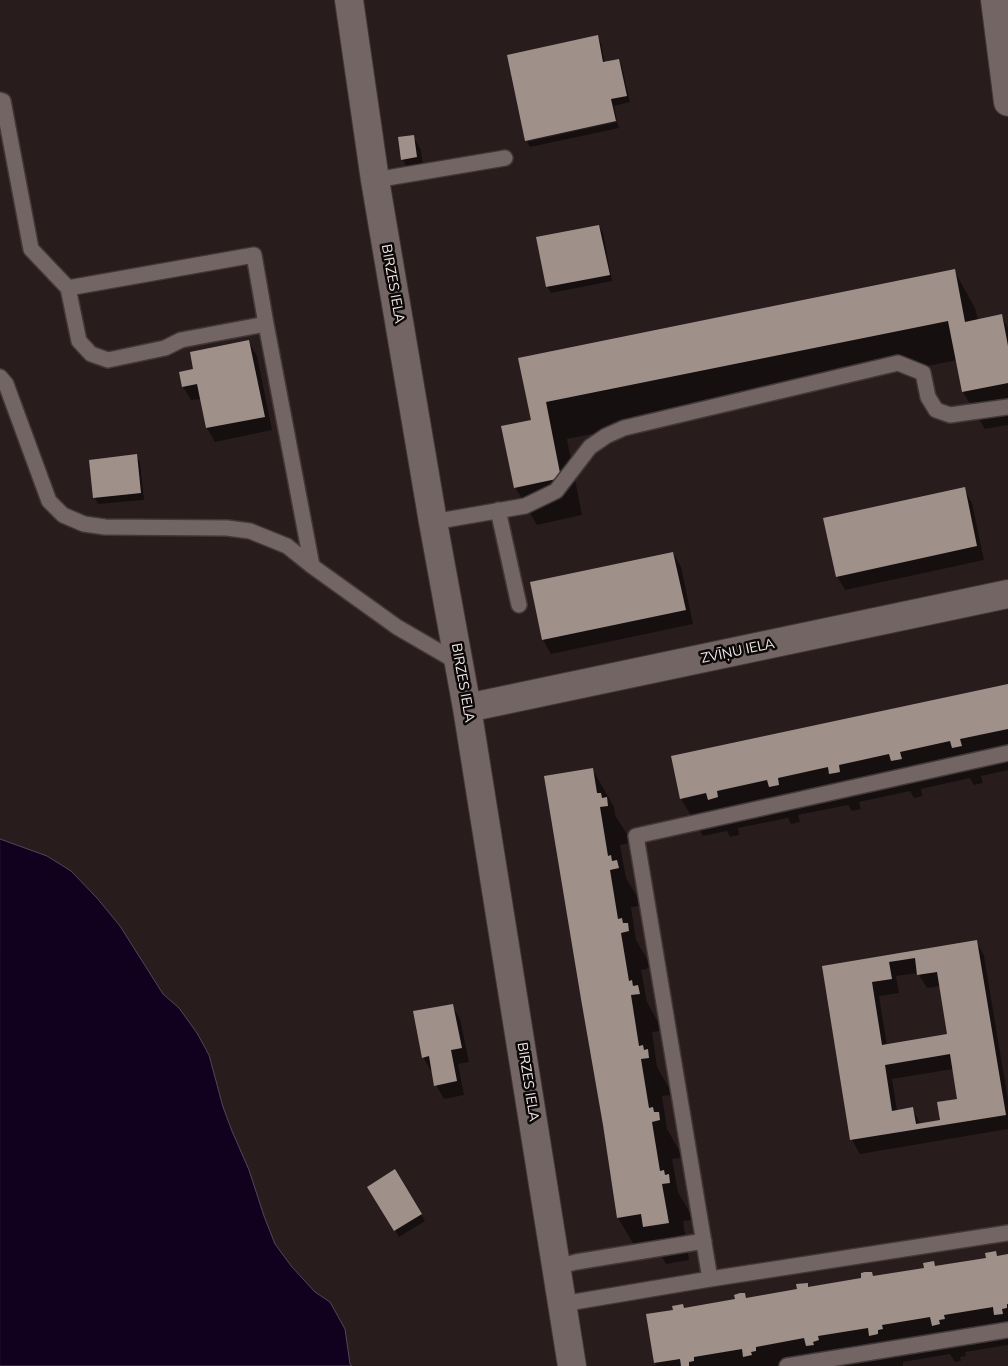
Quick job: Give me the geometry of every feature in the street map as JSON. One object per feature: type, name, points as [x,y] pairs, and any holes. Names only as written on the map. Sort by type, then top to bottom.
[{"type":"street","name":"BIRZES IELA","points":[[349,0],[375,180],[433,522],[467,708],[572,1366]]},
{"type":"street","points":[[995,0],[1008,102]]},
{"type":"street","name":"ZVĪŅU IELA","points":[[467,708],[1008,594]]},
{"type":"lane","points":[[0,100],[3,101],[31,249],[68,288],[79,341],[92,354],[108,360],[166,348],[181,340],[266,324]]},
{"type":"lane","points":[[375,180],[505,158]]},
{"type":"lane","points":[[68,288],[254,255],[312,566]]},
{"type":"lane","points":[[433,522],[525,506],[556,491],[590,447],[606,436],[624,428],[898,363],[923,373],[928,397],[936,410],[950,415],[1008,407]]},
{"type":"lane","points":[[0,377],[6,384],[49,501],[64,515],[84,524],[105,528],[227,528],[250,532],[287,546],[397,627],[459,662]]},
{"type":"lane","points":[[498,510],[519,605]]},
{"type":"lane","points":[[710,1279],[636,836],[1008,753]]},
{"type":"lane","points":[[562,1304],[1008,1233]]},
{"type":"lane","points":[[556,1267],[704,1241]]},
{"type":"lane","points":[[788,1366],[1008,1330]]},
{"type":"shaded area","points":[[0,839],[47,856],[71,871],[120,926],[163,994],[179,1008],[197,1033],[209,1055],[223,1107],[249,1170],[275,1244],[292,1267],[315,1292],[330,1302],[345,1329],[350,1364],[352,1366],[0,1366]]},
{"type":"building","points":[[598,35],[603,62],[619,59],[627,96],[611,99],[616,121],[525,141],[507,55]]},
{"type":"building","points":[[414,135],[417,157],[401,160],[398,137]]},
{"type":"building","points":[[599,225],[610,275],[546,287],[536,237]]},
{"type":"building","points":[[955,269],[965,322],[1002,314],[1008,346],[1008,383],[962,392],[948,321],[546,402],[561,478],[514,488],[501,426],[531,420],[518,358]]},
{"type":"building","points":[[249,340],[265,417],[206,428],[197,384],[182,387],[179,372],[193,369],[190,352]]},
{"type":"building","points":[[137,454],[141,493],[93,498],[89,460]]},
{"type":"building","points":[[965,487],[977,546],[836,577],[823,518]]},
{"type":"building","points":[[673,552],[686,610],[542,640],[530,582]]},
{"type":"building","points":[[1008,684],[1008,729],[960,739],[962,746],[952,748],[950,741],[900,752],[902,759],[891,761],[889,754],[839,765],[840,772],[829,774],[828,767],[778,778],[779,785],[769,787],[767,780],[717,791],[718,797],[708,800],[706,793],[680,799],[671,756]]},
{"type":"building","points":[[593,768],[597,793],[601,793],[602,798],[607,797],[608,806],[600,807],[608,856],[611,855],[612,861],[617,860],[619,868],[610,870],[618,919],[622,918],[623,923],[628,923],[629,931],[621,933],[629,981],[632,980],[633,986],[638,985],[640,994],[631,995],[639,1046],[643,1045],[644,1050],[648,1049],[649,1058],[641,1059],[649,1108],[653,1107],[654,1112],[659,1112],[660,1120],[652,1122],[660,1171],[664,1170],[665,1175],[669,1174],[670,1183],[662,1184],[669,1223],[643,1227],[641,1214],[617,1218],[544,776]]},
{"type":"building","points":[[977,940],[1006,1115],[850,1140],[822,966]],"holes":[[[915,958],[917,975],[937,972],[947,1034],[882,1045],[872,982],[892,979],[889,962]],[[950,1054],[957,1099],[937,1102],[940,1120],[916,1124],[913,1107],[892,1111],[885,1065]]]},
{"type":"building","points":[[453,1004],[462,1048],[451,1050],[457,1081],[434,1086],[429,1056],[422,1058],[413,1011]]},
{"type":"building","points":[[395,1169],[422,1214],[394,1231],[367,1187]]},
{"type":"building","points":[[996,1251],[997,1256],[1008,1254],[1008,1304],[1007,1308],[1002,1309],[1003,1314],[994,1315],[993,1307],[944,1315],[945,1319],[939,1320],[940,1324],[932,1326],[930,1317],[882,1325],[883,1329],[878,1330],[878,1334],[869,1336],[868,1328],[818,1336],[819,1340],[813,1342],[814,1345],[806,1346],[804,1338],[756,1347],[756,1351],[751,1352],[752,1355],[743,1357],[742,1349],[694,1357],[694,1361],[689,1362],[689,1366],[681,1366],[680,1359],[654,1363],[646,1314],[673,1310],[672,1306],[683,1304],[684,1308],[735,1299],[734,1295],[740,1293],[745,1293],[746,1298],[797,1289],[796,1284],[808,1283],[808,1287],[861,1278],[861,1273],[865,1272],[872,1272],[873,1276],[924,1268],[923,1263],[934,1261],[935,1266],[986,1258],[985,1253]]}]
